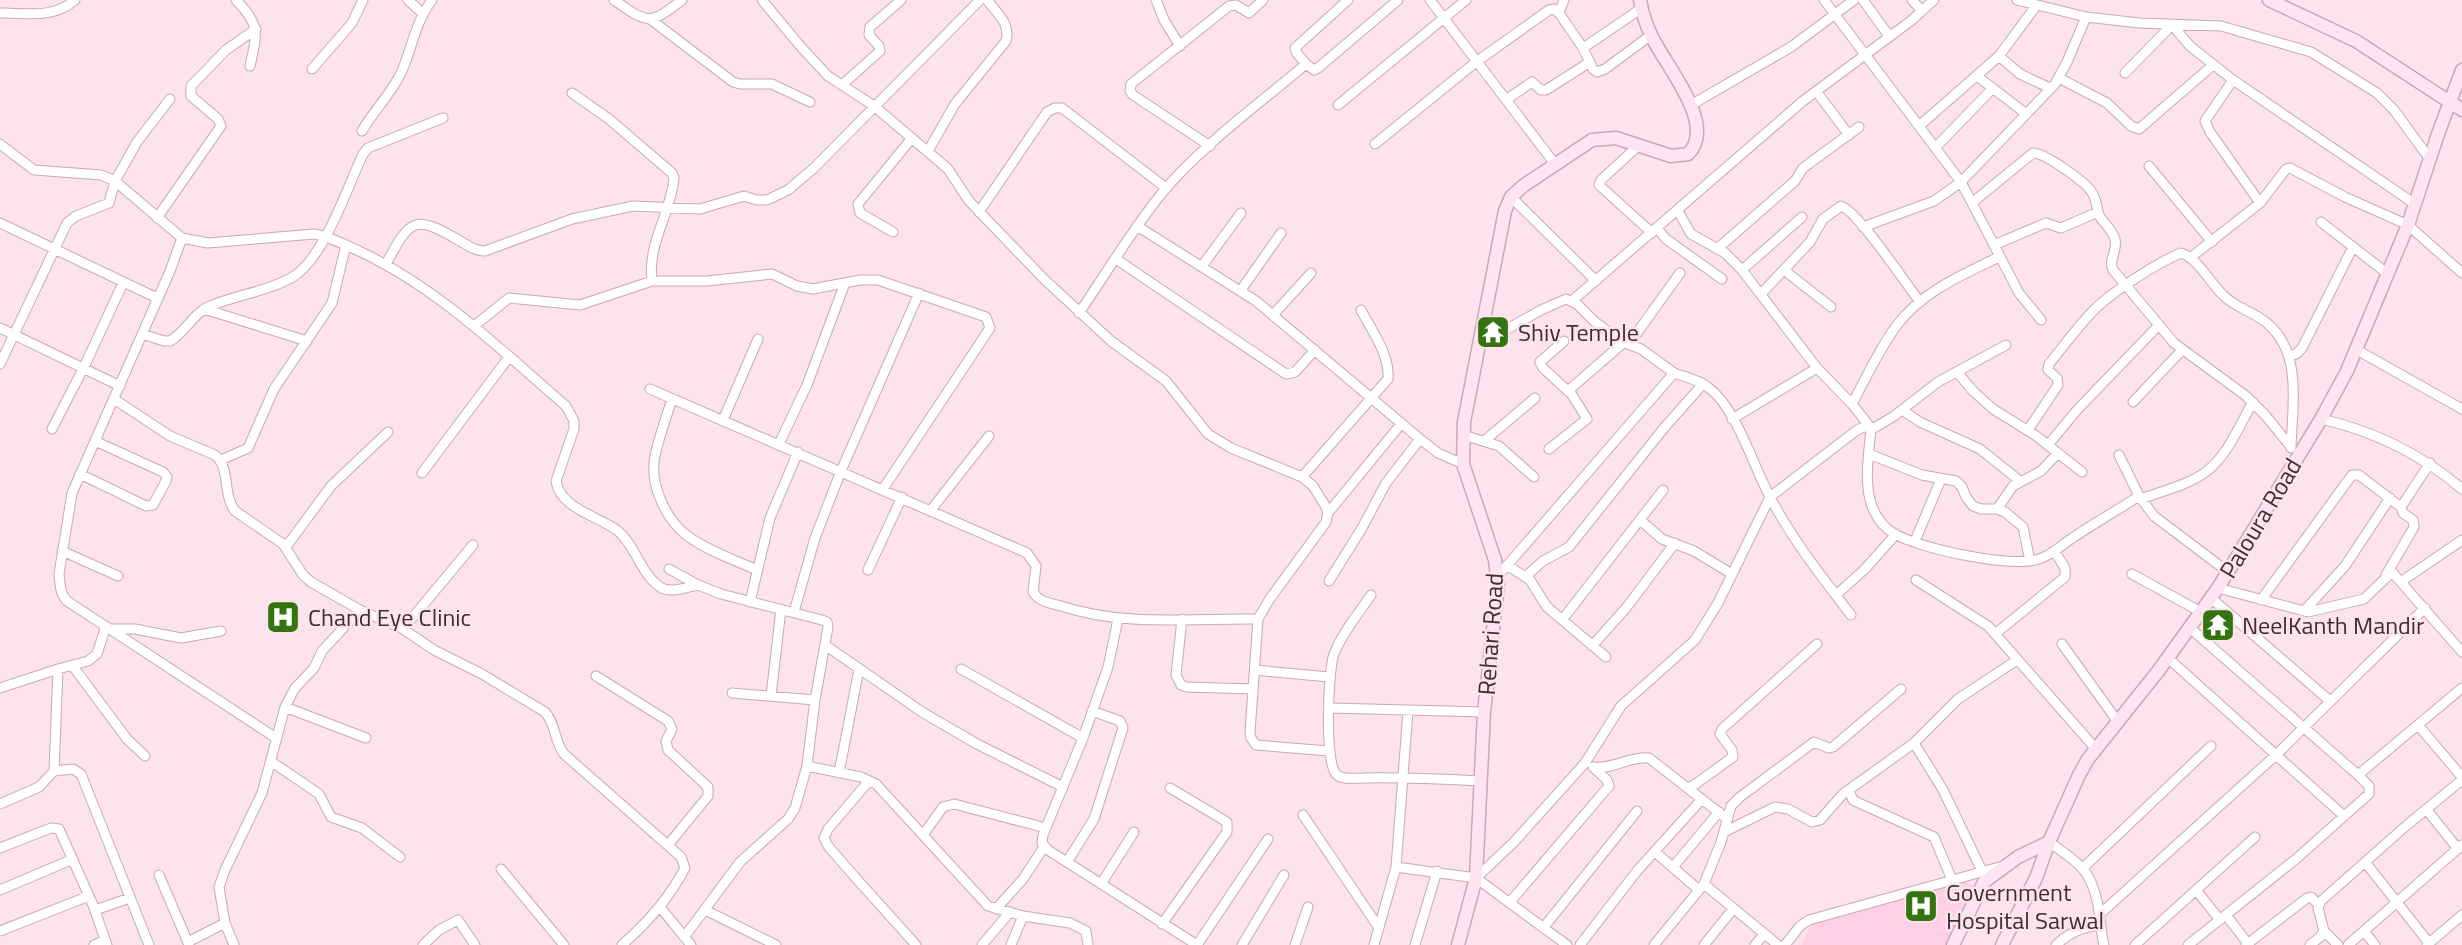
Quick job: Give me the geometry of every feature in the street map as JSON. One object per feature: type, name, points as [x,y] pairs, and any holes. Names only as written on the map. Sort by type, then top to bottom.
[{"type":"main road","points":[[2278,2],[2356,41],[2462,110]]},
{"type":"main road","points":[[1511,197],[1592,140],[1616,138],[1671,156],[1688,154],[1698,141],[1691,105],[1651,35],[1641,4]]},
{"type":"main road","name":"Paloura Road","points":[[2002,945],[2035,878],[2078,775],[2215,593],[2294,452],[2321,419],[2357,350],[2408,225],[2429,158],[2462,70]]},
{"type":"main road","name":"Rehari Road","points":[[1458,945],[1476,878],[1484,712],[1498,576],[1463,464],[1463,435],[1465,412],[1505,211],[1511,197]]},
{"type":"main road","points":[[1952,945],[1984,882],[2004,865],[2049,842]]},
{"type":"street","points":[[236,0],[253,20],[256,29],[250,66]]},
{"type":"street","points":[[312,69],[352,23],[363,0]]},
{"type":"street","points":[[408,0],[422,13]]},
{"type":"street","points":[[362,131],[393,88],[402,71],[422,13],[432,0]]},
{"type":"street","points":[[614,0],[638,17],[650,19],[662,16],[682,0]]},
{"type":"street","points":[[762,0],[818,67],[874,106],[948,169],[979,212],[1079,313],[1166,382],[1208,434],[1231,448],[1302,477],[1314,486],[1323,498],[1328,513]]},
{"type":"street","points":[[842,85],[880,51],[869,35],[870,27],[901,0]]},
{"type":"street","points":[[386,264],[406,230],[418,224],[436,227],[475,249],[485,251],[572,219],[639,205],[666,209],[710,208],[744,196],[757,200],[772,199],[788,190],[814,168],[980,0]]},
{"type":"street","points":[[928,151],[955,104],[1006,41],[1006,25],[987,0]]},
{"type":"street","points":[[1156,0],[1164,20],[1180,46]]},
{"type":"street","points":[[1210,146],[1133,95],[1130,91],[1133,80],[1234,2],[1249,13],[1264,0]]},
{"type":"street","points":[[1348,0],[1295,48],[1306,64],[1314,70],[1398,0]]},
{"type":"street","points":[[1430,0],[1555,164]]},
{"type":"street","points":[[1338,105],[1466,0]]},
{"type":"street","points":[[1559,13],[1564,0]]},
{"type":"street","points":[[1824,0],[1961,182],[2018,293],[2042,320]]},
{"type":"street","points":[[1691,105],[1791,47],[1854,0]]},
{"type":"street","points":[[1863,0],[1889,36]]},
{"type":"street","points":[[1912,0],[1922,11]]},
{"type":"street","points":[[1479,345],[1560,300],[1573,300],[1816,91],[1934,0]]},
{"type":"street","points":[[2017,0],[2086,17],[2221,26],[2301,48],[2320,56],[2386,101],[2429,158]]},
{"type":"street","points":[[0,13],[50,13],[69,2]]},
{"type":"street","points":[[1583,48],[1641,4]]},
{"type":"street","points":[[1919,126],[1999,55],[2036,6]]},
{"type":"street","points":[[1375,144],[1476,62],[1544,12],[1554,9],[1559,13],[1583,48],[1593,69],[1601,72],[1651,35]]},
{"type":"street","points":[[1863,227],[1934,201],[1961,182],[2059,78],[2086,17]]},
{"type":"street","points":[[650,19],[733,82],[772,84],[810,102]]},
{"type":"street","points":[[2172,24],[2190,46],[2233,80],[2415,204]]},
{"type":"street","points":[[2125,73],[2172,24]]},
{"type":"street","points":[[157,218],[221,125],[218,119],[191,96],[191,86],[226,50],[256,29]]},
{"type":"street","points":[[1999,55],[2020,74],[2050,88]]},
{"type":"street","points":[[1506,100],[1532,82],[1541,90],[1546,90],[1590,62]]},
{"type":"street","points":[[1079,313],[1166,188],[1210,146],[1306,64]]},
{"type":"street","points":[[2059,78],[2107,103],[2135,129],[2139,129],[2213,65]]},
{"type":"street","points":[[1977,76],[2025,113]]},
{"type":"street","points":[[2233,80],[2205,121],[2260,202]]},
{"type":"street","points":[[1935,148],[1993,88]]},
{"type":"street","points":[[1816,91],[1849,135]]},
{"type":"street","points":[[572,93],[609,119],[672,173],[674,186],[651,262],[652,281]]},
{"type":"street","points":[[0,364],[54,248],[72,219],[109,203],[115,181],[137,142],[170,99]]},
{"type":"street","points":[[979,212],[1047,112],[1055,108],[1062,108],[1166,188]]},
{"type":"street","points":[[142,334],[170,341],[204,309],[293,277],[309,263],[326,236],[368,148],[443,118]]},
{"type":"street","points":[[1717,249],[1795,181],[1803,168],[1859,127]]},
{"type":"street","points":[[893,232],[860,213],[858,204],[912,138]]},
{"type":"street","points":[[0,144],[34,170],[101,175],[115,181],[182,238],[208,243],[306,234],[326,236],[386,264],[474,326],[566,406],[575,421],[573,436],[556,481],[564,498],[620,532],[642,568],[661,587],[673,590],[698,585]]},
{"type":"street","points":[[1638,146],[1601,180],[1599,186],[1665,239],[1722,279]]},
{"type":"street","points":[[1973,202],[2033,153],[2038,153],[2090,189],[2098,212],[2115,242],[2111,265],[2126,286],[2158,326],[2182,350],[2253,402],[2294,452]]},
{"type":"street","points":[[2149,166],[2212,242]]},
{"type":"street","points":[[2190,258],[2260,202],[2286,169],[2293,168],[2345,197],[2408,225],[2462,273]]},
{"type":"street","points":[[1511,197],[1595,281]]},
{"type":"street","points":[[1760,294],[1810,242],[1821,221],[1836,208],[1845,206],[1920,302]]},
{"type":"street","points":[[1678,211],[1688,231],[1717,249],[1742,270],[1817,368],[1871,428],[1868,470],[1872,507],[1882,524],[1896,534],[1915,541],[2004,562],[2030,561],[2055,552],[2065,543],[2140,498],[2196,478],[2210,469],[2222,455],[2253,402]]},
{"type":"street","points":[[1994,245],[2046,223],[2061,228],[2098,212]]},
{"type":"street","points":[[1202,266],[1241,213]]},
{"type":"street","points":[[1742,270],[1802,217]]},
{"type":"street","points":[[2321,222],[2388,274]]},
{"type":"street","points":[[0,223],[157,298]]},
{"type":"street","points":[[1138,226],[1241,290],[1420,439],[1438,453],[1463,464]]},
{"type":"street","points":[[1241,290],[1281,233]]},
{"type":"street","points":[[182,238],[80,474],[69,507],[59,573],[63,597],[276,738]]},
{"type":"street","points":[[221,460],[248,448],[274,389],[332,303],[346,245]]},
{"type":"street","points":[[2289,355],[2296,354],[2301,348],[2353,247]]},
{"type":"street","points":[[2028,430],[2058,386],[2057,378],[2048,370],[2049,364],[2093,311],[2126,286],[2177,255],[2185,254],[2225,298],[2268,324],[2277,333],[2289,355],[2292,372],[2294,452]]},
{"type":"street","points":[[1852,404],[1888,338],[1905,316],[1943,285],[1999,257]]},
{"type":"street","points":[[1116,259],[1286,374],[1295,372],[1315,350]]},
{"type":"street","points":[[1784,270],[1831,307]]},
{"type":"street","points":[[1273,315],[1311,273]]},
{"type":"street","points":[[1569,392],[1626,343],[1680,273]]},
{"type":"street","points":[[474,326],[509,298],[580,304],[652,281],[708,281],[772,274],[806,288],[878,279],[986,317],[990,328],[883,489]]},
{"type":"street","points":[[52,429],[123,283]]},
{"type":"street","points":[[779,444],[807,386],[845,283]]},
{"type":"street","points":[[794,612],[815,538],[841,471],[919,293]]},
{"type":"street","points":[[1573,300],[1594,321],[1626,343],[1641,349],[1674,373],[1703,384],[1714,393],[1732,419],[1770,497],[1816,570],[1851,615]]},
{"type":"street","points":[[204,309],[307,341]]},
{"type":"street","points":[[1302,477],[1385,383],[1389,370],[1384,354],[1361,310]]},
{"type":"street","points":[[2048,445],[2077,410],[2158,326]]},
{"type":"street","points":[[0,328],[120,386]]},
{"type":"street","points":[[723,420],[758,339]]},
{"type":"street","points":[[1549,449],[1587,419],[1569,392],[1540,362],[1564,341]]},
{"type":"street","points":[[1476,878],[1589,765],[1621,706],[1695,640],[1710,618],[1770,497],[1857,430],[1871,428],[1902,410],[1931,386],[2006,345]]},
{"type":"street","points":[[2133,402],[2182,350]]},
{"type":"street","points":[[2357,350],[2462,410]]},
{"type":"street","points":[[422,473],[509,357]]},
{"type":"street","points":[[1732,419],[1817,368]]},
{"type":"street","points":[[1957,372],[1983,400],[2028,430],[2082,472]]},
{"type":"street","points":[[1498,576],[1674,373]]},
{"type":"street","points":[[1525,577],[1543,561],[1569,547],[1664,428],[1703,384]]},
{"type":"street","points":[[650,389],[1027,553],[1036,566],[1033,592],[1041,600],[1076,611],[1118,619],[1258,620]]},
{"type":"street","points":[[1484,441],[1535,398]]},
{"type":"street","points":[[114,399],[170,436],[221,460],[230,503],[235,511],[286,547],[303,575],[311,582],[360,610],[403,629],[434,650],[482,674],[545,712],[564,754],[681,857],[685,868],[660,907],[622,945]]},
{"type":"street","points":[[672,399],[655,457],[655,478],[663,505],[687,535],[704,546],[757,570]]},
{"type":"street","points":[[1902,410],[1920,422],[1980,449],[2020,481]]},
{"type":"street","points":[[2321,419],[2367,432],[2430,463],[2462,489]]},
{"type":"street","points":[[1329,751],[1262,746],[1252,742],[1250,732],[1258,620],[1264,606],[1322,528],[1328,513],[1401,424]]},
{"type":"street","points":[[286,547],[331,486],[388,432]]},
{"type":"street","points":[[1463,435],[1507,452],[1534,477]]},
{"type":"street","points":[[931,510],[989,436]]},
{"type":"street","points":[[1329,581],[1362,528],[1386,482],[1420,439]]},
{"type":"street","points":[[80,474],[146,506],[153,505],[166,481],[163,472],[95,441]]},
{"type":"street","points":[[750,602],[774,505],[798,452]]},
{"type":"street","points":[[1997,509],[2010,489],[2041,471],[2058,453]]},
{"type":"street","points":[[1869,454],[1922,475],[1959,483],[1973,506],[1997,509],[2023,527],[2030,561]]},
{"type":"street","points":[[2119,455],[2140,498],[2166,526],[2228,572]]},
{"type":"street","points":[[2401,507],[2430,463]]},
{"type":"street","points":[[2261,600],[2349,477],[2358,475],[2401,507],[2401,511],[2413,520],[2414,527],[2384,578]]},
{"type":"street","points":[[1915,541],[1941,479]]},
{"type":"street","points":[[1562,620],[1663,490]]},
{"type":"street","points":[[868,570],[902,497]]},
{"type":"street","points":[[2304,611],[2345,566],[2390,498]]},
{"type":"street","points":[[1640,520],[1662,539],[1704,555],[1732,574]]},
{"type":"street","points":[[1836,595],[1865,569],[1896,534]]},
{"type":"street","points":[[2402,581],[2462,540]]},
{"type":"street","points":[[1592,646],[1626,608],[1675,543]]},
{"type":"street","points":[[403,629],[473,545]]},
{"type":"street","points":[[62,551],[118,576]]},
{"type":"street","points":[[1995,634],[2065,577],[2065,568],[2055,552]]},
{"type":"street","points":[[1507,565],[1534,585],[1542,603],[1606,657]]},
{"type":"street","points":[[669,569],[698,585],[827,622],[828,631],[815,700],[807,766],[795,808],[788,819],[740,862],[685,936]]},
{"type":"street","points":[[2215,593],[2313,612],[2364,599],[2392,572],[2462,652]]},
{"type":"street","points":[[2132,574],[2202,612]]},
{"type":"street","points":[[1916,580],[1978,618],[2096,749]]},
{"type":"street","points":[[2215,593],[2330,701]]},
{"type":"street","points":[[1371,595],[1336,649],[1329,677],[1329,751],[1332,769],[1341,777],[1481,781]]},
{"type":"street","points":[[2100,914],[2276,755],[2425,608]]},
{"type":"street","points":[[771,696],[781,609]]},
{"type":"street","points":[[234,945],[219,897],[222,879],[251,819],[272,762],[285,707],[295,688],[314,668],[322,651],[360,610]]},
{"type":"street","points":[[1118,619],[1112,652],[1083,738],[1042,838],[1044,847],[1197,945],[1268,839]]},
{"type":"street","points":[[1182,619],[1176,675],[1181,685],[1253,689]]},
{"type":"street","points":[[108,627],[181,638],[221,631]]},
{"type":"street","points":[[0,688],[58,668],[88,661],[97,654],[108,627]]},
{"type":"street","points":[[2188,945],[2296,859],[2369,794],[2369,786],[2358,775],[2190,628]]},
{"type":"street","points":[[1690,788],[1733,757],[1732,750],[1720,734],[1722,729],[1817,644]]},
{"type":"street","points":[[2062,644],[2118,722]]},
{"type":"street","points":[[825,645],[922,712],[977,744],[1063,787]]},
{"type":"street","points":[[2168,658],[2344,816]]},
{"type":"street","points":[[1724,832],[1775,807],[1781,807],[1815,822],[1820,820],[1843,794],[1914,743],[1958,699],[2017,660]]},
{"type":"street","points":[[72,666],[127,739],[145,756]]},
{"type":"street","points":[[54,771],[58,668]]},
{"type":"street","points":[[839,773],[859,669]]},
{"type":"street","points":[[961,669],[1083,738]]},
{"type":"street","points":[[1255,670],[1329,677]]},
{"type":"street","points":[[596,676],[667,721],[672,729],[666,741],[667,750],[708,787],[708,796],[668,845]]},
{"type":"street","points":[[2358,775],[2462,688]]},
{"type":"street","points":[[1673,867],[1740,797],[1814,742],[1833,747],[1901,689]]},
{"type":"street","points":[[732,693],[815,700]]},
{"type":"street","points":[[285,707],[366,738]]},
{"type":"street","points":[[1329,708],[1484,712]]},
{"type":"street","points":[[1067,862],[1094,819],[1123,728],[1120,721],[1092,711]]},
{"type":"street","points":[[1374,945],[1396,867],[1408,711]]},
{"type":"street","points":[[2337,945],[2324,931],[2318,912],[2319,905],[2462,778],[2418,725]]},
{"type":"street","points":[[1914,743],[1943,790],[1982,871]]},
{"type":"street","points":[[2084,867],[2211,746]]},
{"type":"street","points":[[1589,765],[1603,768],[1636,758],[1649,758],[1722,815],[1724,832],[1701,887],[1654,945]]},
{"type":"street","points":[[272,762],[319,794],[331,817],[362,828],[400,857]]},
{"type":"street","points":[[1510,902],[1609,786],[1607,780],[1589,765]]},
{"type":"street","points":[[807,766],[869,780],[983,901],[996,909],[1023,916],[1076,925],[1086,931],[1088,945]]},
{"type":"street","points":[[0,804],[39,787],[54,771],[73,769],[81,774],[149,945]]},
{"type":"street","points":[[869,780],[828,829],[824,838],[828,846],[916,945]]},
{"type":"street","points":[[1163,924],[1228,827],[1227,822],[1170,788]]},
{"type":"street","points":[[1849,791],[1853,800],[1934,837],[1952,880]]},
{"type":"street","points":[[1580,945],[1702,799]]},
{"type":"street","points":[[923,835],[943,807],[954,804],[1046,828]]},
{"type":"street","points":[[2348,945],[2460,847],[2426,810]]},
{"type":"street","points":[[1544,927],[1637,811]]},
{"type":"street","points":[[1303,815],[1379,928]]},
{"type":"street","points":[[0,848],[55,827],[62,832],[106,943],[94,945]]},
{"type":"street","points":[[1101,884],[1134,832]]},
{"type":"street","points":[[2135,945],[2255,837]]},
{"type":"street","points":[[2049,842],[2084,867],[2096,894],[2104,945]]},
{"type":"street","points":[[996,909],[1023,879],[1044,847]]},
{"type":"street","points":[[1655,852],[1778,945]]},
{"type":"street","points":[[0,890],[74,859]]},
{"type":"street","points":[[2365,862],[2428,944],[2462,915]]},
{"type":"street","points":[[1785,945],[1800,926],[1809,920],[2004,865]]},
{"type":"street","points":[[1396,867],[1476,878],[1567,945]]},
{"type":"street","points":[[501,869],[564,945]]},
{"type":"street","points":[[1415,945],[1437,871]]},
{"type":"street","points":[[159,875],[189,943],[225,923]]},
{"type":"street","points":[[1242,945],[1284,875]]},
{"type":"street","points":[[2196,890],[2248,945],[2307,898],[2311,897],[2319,905]]},
{"type":"street","points":[[0,931],[89,896]]},
{"type":"street","points":[[95,910],[130,898]]},
{"type":"street","points":[[660,907],[691,945]]},
{"type":"street","points":[[1295,945],[1308,908]]},
{"type":"street","points":[[705,909],[776,945]]},
{"type":"street","points":[[1704,945],[1733,909]]},
{"type":"street","points":[[982,945],[1010,912]]},
{"type":"street","points":[[1011,945],[1023,916]]},
{"type":"street","points":[[423,945],[439,930],[458,920],[475,945]]},
{"type":"street","points":[[2056,945],[2074,931],[2101,925]]},
{"type":"street","points":[[2311,945],[2324,931]]},
{"type":"street","points":[[2364,931],[2375,945]]},
{"type":"street","points":[[1755,945],[1764,934]]},
{"type":"shaded area","name":"Government Hospital Sarwal","points":[[1962,880],[1976,887],[1947,945],[1802,945],[1811,925]]},
{"type":"place","name":"Shiv Temple","points":[[1493,332]]},
{"type":"place","name":"Chand Eye Clinic","points":[[283,617]]},
{"type":"place","name":"NeelKanth Mandir","points":[[2218,625]]},
{"type":"place","name":"Government Hospital Sarwal","points":[[1921,906]]}]
